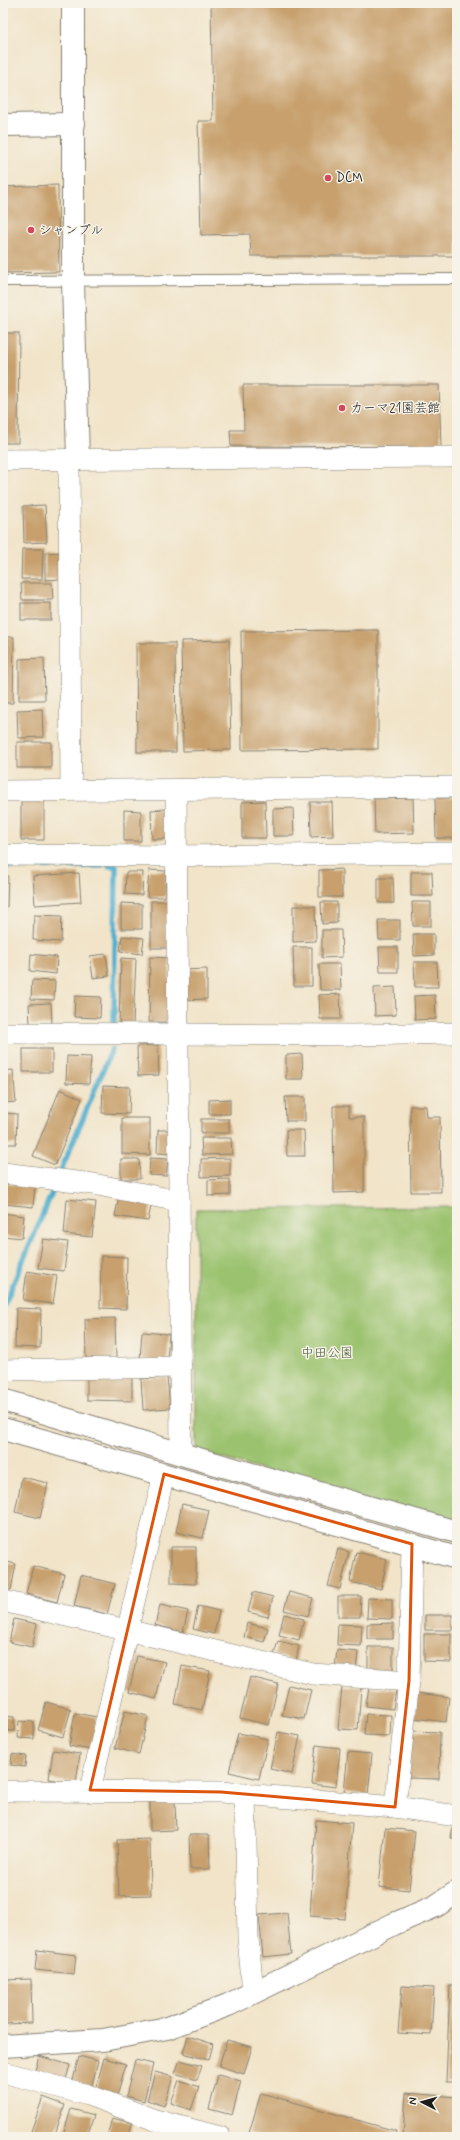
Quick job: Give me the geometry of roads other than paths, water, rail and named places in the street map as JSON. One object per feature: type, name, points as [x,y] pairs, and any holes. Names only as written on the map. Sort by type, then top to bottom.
[{"type":"street","points":[[70,790],[73,459],[73,3]]},
{"type":"street","points":[[3,125],[74,124]]},
{"type":"street","points":[[3,460],[457,457]]},
{"type":"street","points":[[3,791],[457,788]]},
{"type":"street","points":[[176,790],[175,856],[178,1034],[181,1454]]},
{"type":"street","points":[[3,855],[175,856],[457,853]]},
{"type":"street","points":[[3,1034],[354,1035],[457,1033]]},
{"type":"street","points":[[3,1173],[93,1184],[179,1201]]},
{"type":"street","points":[[3,1370],[181,1367]]},
{"type":"street","points":[[3,1400],[181,1454],[457,1532]]},
{"type":"street","points":[[3,1429],[457,1558]]},
{"type":"street","points":[[90,1790],[164,1474]]},
{"type":"street","points":[[395,1807],[409,1681],[412,1544]]},
{"type":"street","points":[[3,1601],[312,1674],[409,1681]]},
{"type":"street","points":[[3,1791],[90,1790],[221,1792],[395,1807],[457,1816]]},
{"type":"street","points":[[244,1794],[248,1938],[253,1992]]},
{"type":"street","points":[[3,2046],[102,2040],[152,2032],[228,2005],[394,1924],[436,1906],[457,1892]]},
{"type":"street","points":[[3,2072],[88,2095],[153,2129],[220,2137]]},
{"type":"lane","points":[[3,281],[457,279]]},
{"type":"waterway","points":[[3,866],[101,866]]},
{"type":"waterway","points":[[109,866],[116,866],[114,1023]]},
{"type":"waterway","points":[[59,1175],[112,1049]]},
{"type":"waterway","points":[[3,1308],[56,1183]]},
{"type":"place","name":"DCM","points":[[328,178]]},
{"type":"place","name":"シャンブル","points":[[31,230]]},
{"type":"place","name":"カーマ21園芸館","points":[[342,408]]},
{"type":"park label","name":"中田公園","points":[[327,1353]]}]
